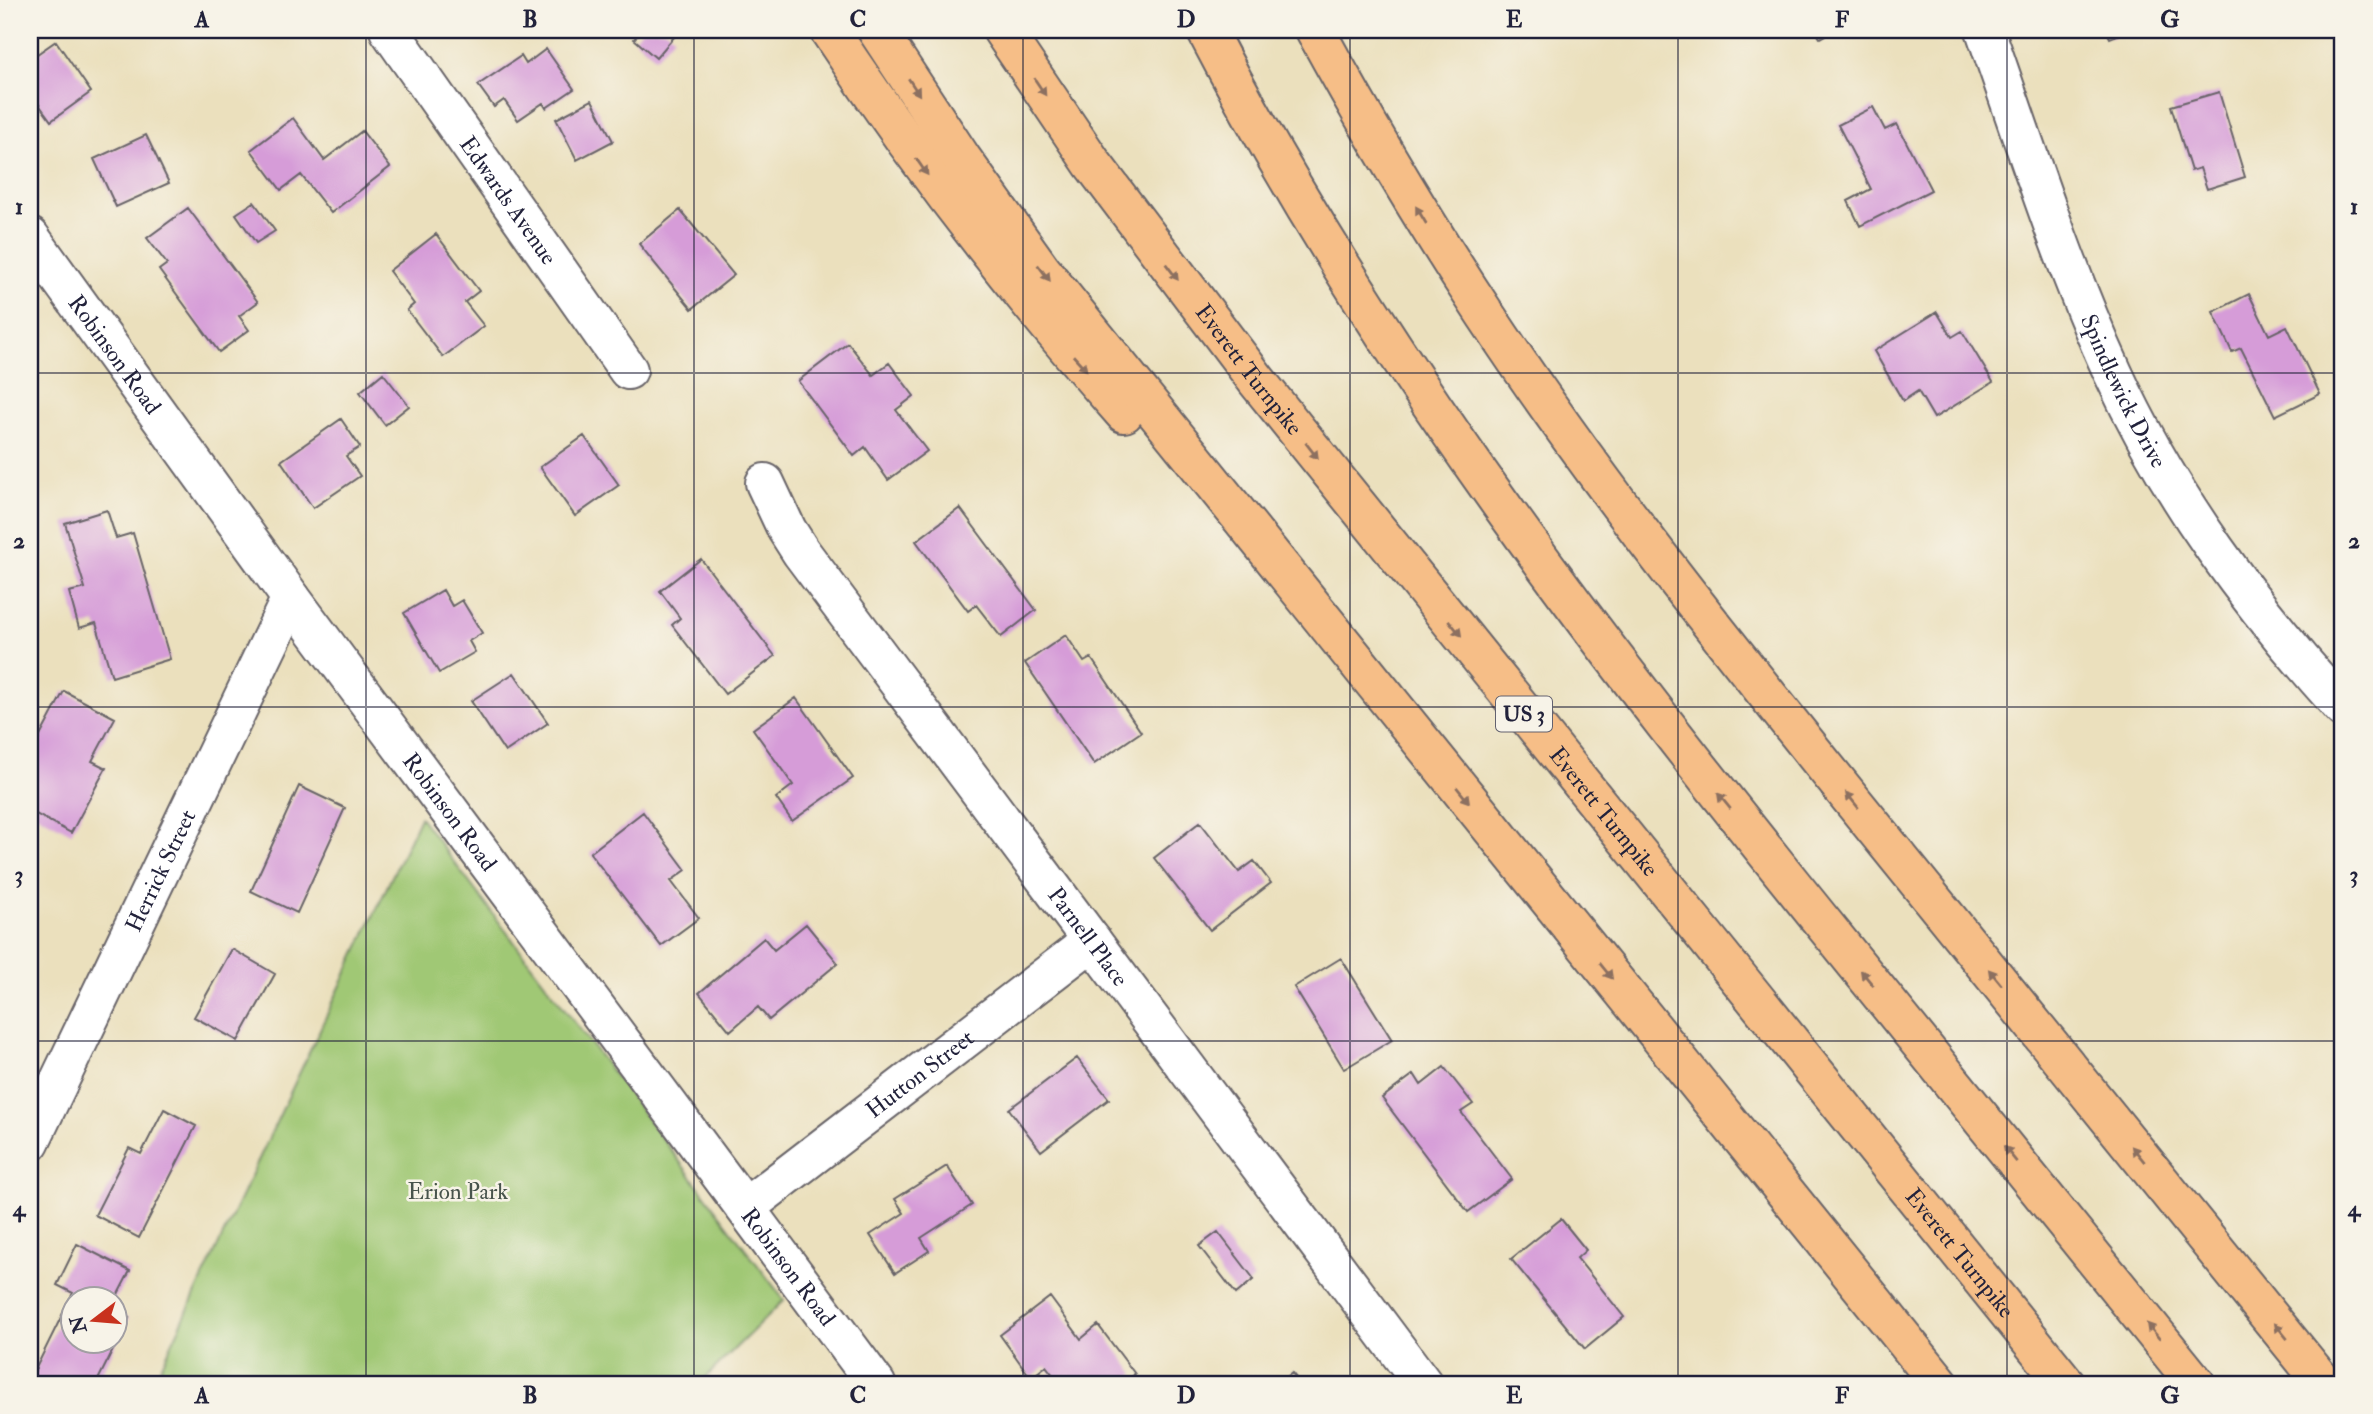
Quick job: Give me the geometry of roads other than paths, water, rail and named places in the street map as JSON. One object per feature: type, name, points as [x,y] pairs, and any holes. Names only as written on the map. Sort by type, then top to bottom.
[{"type":"highway","points":[[829,30],[931,179],[1061,342],[1430,754]]},
{"type":"highway","points":[[877,30],[962,159],[1042,271],[1940,1384]]},
{"type":"highway","name":"Everett Turnpike","points":[[1002,30],[1100,174],[1257,381],[2066,1384]]},
{"type":"highway","points":[[1206,30],[1266,142],[1365,307],[1448,433],[1568,599],[1727,804],[2196,1384]]},
{"type":"highway","points":[[1315,30],[1371,133],[1436,238],[1520,365],[1643,536],[1759,685],[2324,1384]]},
{"type":"street","name":"Edwards Avenue","points":[[389,30],[628,370]]},
{"type":"street","name":"Spindlewick Drive","points":[[1984,30],[2082,304],[2114,375],[2150,444],[2191,516],[2232,576],[2277,635],[2343,708]]},
{"type":"street","name":"Robinson Road","points":[[30,237],[291,598],[876,1384]]},
{"type":"street","name":"Parnell Place","points":[[765,483],[781,519],[801,552],[1423,1384]]},
{"type":"street","name":"Herrick Street","points":[[30,1142],[291,598]]},
{"type":"street","name":"Hutton Street","points":[[746,1207],[1092,941]]},
{"type":"park label","name":"Erion Park","points":[[458,1191]]}]
